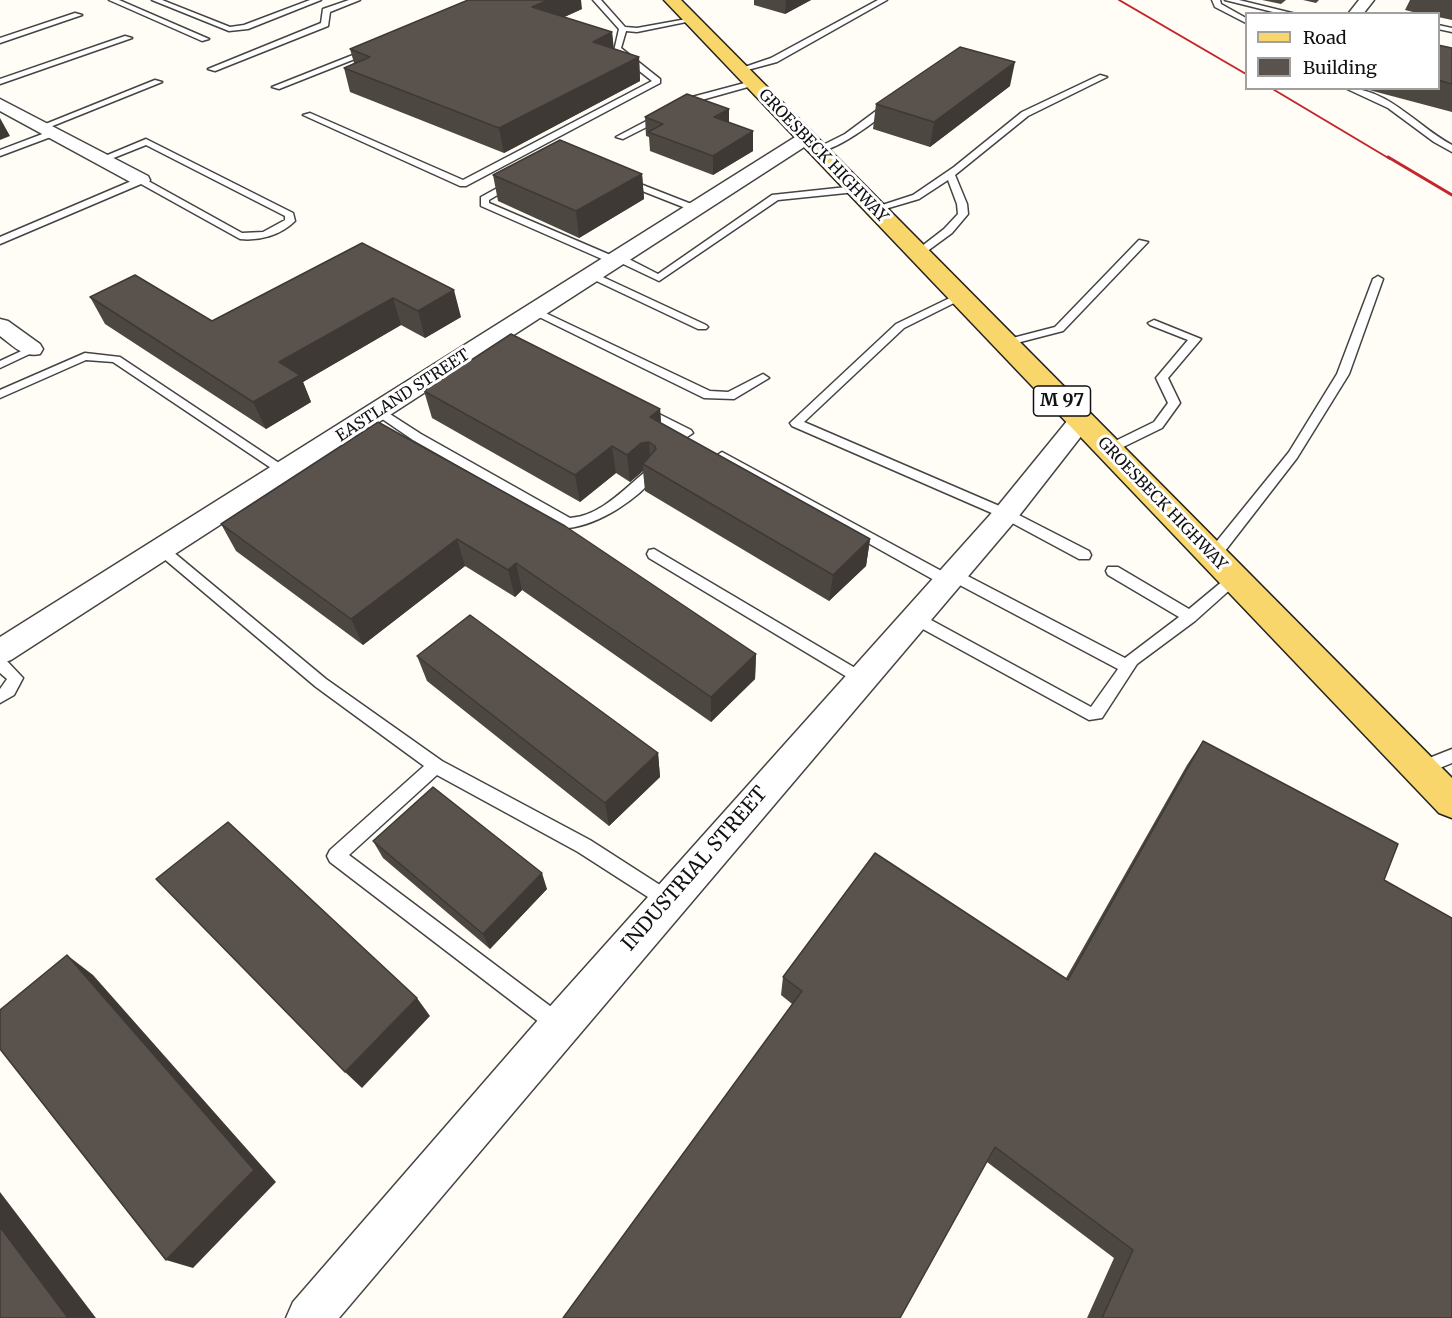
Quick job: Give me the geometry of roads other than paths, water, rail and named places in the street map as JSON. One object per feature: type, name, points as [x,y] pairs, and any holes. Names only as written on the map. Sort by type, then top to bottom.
[{"type":"main road","name":"GROESBECK HIGHWAY","points":[[672,0],[1452,802]]},
{"type":"street","points":[[1356,12],[1367,0]]},
{"type":"street","points":[[0,104],[141,180]]},
{"type":"street","name":"EASTLAND STREET","points":[[0,652],[379,411],[506,336],[535,311],[696,209],[811,144]]},
{"type":"street","points":[[0,327],[32,349]]},
{"type":"street","name":"INDUSTRIAL STREET","points":[[309,1318],[668,900],[1006,514],[1082,421]]},
{"type":"lane","points":[[114,0],[206,39]]},
{"type":"lane","points":[[156,0],[229,29],[246,27],[317,0]]},
{"type":"lane","points":[[212,69],[325,24],[326,11],[356,0]]},
{"type":"lane","points":[[597,0],[623,29],[637,30],[692,21]]},
{"type":"lane","points":[[620,137],[746,76],[883,0]]},
{"type":"lane","points":[[1216,0],[1218,6],[1245,20]]},
{"type":"lane","points":[[1229,0],[1285,12]]},
{"type":"lane","points":[[0,41],[78,15]]},
{"type":"lane","points":[[308,115],[463,184],[657,81],[617,49],[623,29]]},
{"type":"lane","points":[[0,82],[128,38]]},
{"type":"lane","points":[[276,87],[382,46]]},
{"type":"lane","points":[[875,209],[916,197],[950,174],[1025,114],[1103,77]]},
{"type":"lane","points":[[0,153],[158,82]]},
{"type":"lane","points":[[1354,90],[1378,99],[1399,111],[1436,141],[1452,149]]},
{"type":"lane","points":[[811,144],[848,136],[903,95]]},
{"type":"lane","points":[[0,241],[141,180],[240,236],[267,234],[290,221],[290,215],[146,142],[103,159]]},
{"type":"lane","points":[[918,253],[948,231],[963,214],[962,204],[950,174]]},
{"type":"lane","points":[[524,177],[484,199],[484,204],[659,278],[775,197],[856,189]]},
{"type":"lane","points":[[619,179],[696,209]]},
{"type":"lane","points":[[1005,343],[1059,329],[1143,242]]},
{"type":"lane","points":[[592,275],[702,327]]},
{"type":"lane","points":[[1213,556],[1282,470],[1342,374],[1378,279]]},
{"type":"lane","points":[[960,296],[900,326],[796,423],[1006,514],[1084,555]]},
{"type":"lane","points":[[535,311],[708,395],[730,396],[763,378]]},
{"type":"lane","points":[[1109,449],[1158,425],[1173,404],[1162,378],[1195,339],[1154,323]]},
{"type":"lane","points":[[0,365],[32,349]]},
{"type":"lane","points":[[0,393],[85,356],[116,359],[285,471]]},
{"type":"lane","points":[[635,405],[687,433]]},
{"type":"lane","points":[[379,411],[417,436],[568,523],[581,523],[593,519],[650,475]]},
{"type":"lane","points":[[722,456],[950,578],[1128,667]]},
{"type":"lane","points":[[161,549],[321,683],[436,766],[584,846],[668,900]]},
{"type":"lane","points":[[654,554],[862,679]]},
{"type":"lane","points":[[1113,571],[1190,617]]},
{"type":"lane","points":[[915,618],[1089,714],[1096,713],[1132,660],[1190,617],[1235,579]]},
{"type":"lane","points":[[0,663],[15,678],[9,691],[0,697]]},
{"type":"lane","points":[[1420,769],[1452,756]]},
{"type":"lane","points":[[436,766],[336,856],[559,1026]]},
{"type":"railway","points":[[1119,0],[1245,73]]},
{"type":"railway","points":[[1274,90],[1390,159]]},
{"type":"railway","points":[[1388,157],[1452,195]]}]
